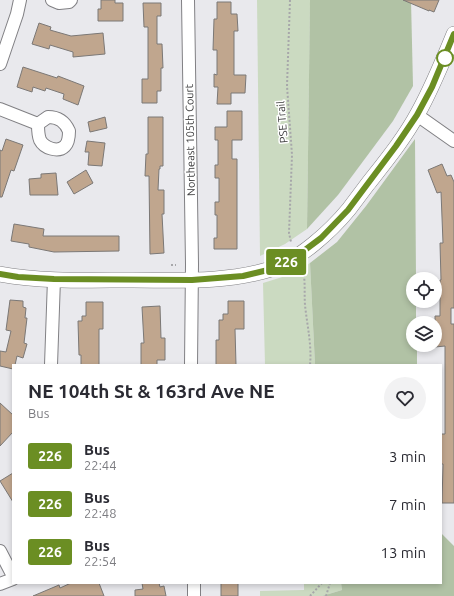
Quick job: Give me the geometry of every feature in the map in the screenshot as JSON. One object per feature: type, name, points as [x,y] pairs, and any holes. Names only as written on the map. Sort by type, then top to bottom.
[{"type":"street","points":[[0,64],[17,14],[20,0]]},
{"type":"street","points":[[52,0],[69,2],[71,0]]},
{"type":"street","name":"Northeast 105th Court","points":[[188,0],[192,280],[191,364]]},
{"type":"street","points":[[0,274],[18,277],[54,279],[192,280],[243,276],[272,269],[297,256],[321,238],[348,210],[380,169],[417,115],[432,87],[454,34]]},
{"type":"street","points":[[0,109],[38,124]]},
{"type":"street","points":[[417,115],[454,141]]},
{"type":"street","points":[[51,364],[54,279]]},
{"type":"street","points":[[0,551],[12,576]]},
{"type":"street","points":[[0,584],[12,578]]},
{"type":"street","points":[[194,584],[194,596]]},
{"type":"path","name":"PSE Trail","points":[[290,0],[287,86],[292,155],[289,233],[291,242]]},
{"type":"path","points":[[171,265],[176,265]]},
{"type":"path","points":[[302,267],[304,274],[305,305],[312,352],[310,364]]},
{"type":"path","points":[[310,596],[321,584]]},
{"type":"path","points":[[326,596],[330,584]]},
{"type":"green space","points":[[257,0],[310,0],[307,229],[285,244],[260,256]]},
{"type":"green space","points":[[310,0],[411,0],[413,86],[393,121],[338,195],[307,229]]},
{"type":"green space","points":[[415,139],[416,272],[406,272],[406,308],[416,308],[416,316],[406,316],[406,352],[417,352],[417,364],[315,364],[310,263],[337,242],[366,206]]},
{"type":"green space","points":[[310,263],[315,364],[265,364],[263,283],[292,274]]},
{"type":"green space","points":[[442,534],[454,546],[454,596],[322,596],[342,590],[341,584],[442,584]]},
{"type":"green space","points":[[304,584],[341,584],[342,590],[322,596],[260,596],[260,591],[304,590]]},
{"type":"building","points":[[101,0],[115,0],[115,3],[123,3],[123,21],[98,21],[98,9],[101,9]]},
{"type":"building","points":[[403,0],[439,0],[434,12]]},
{"type":"building","points":[[217,2],[231,2],[231,14],[237,14],[238,31],[234,31],[234,75],[246,75],[245,93],[231,93],[231,104],[217,104],[218,87],[214,87],[214,74],[217,75],[217,50],[213,50],[214,19],[217,19]]},
{"type":"building","points":[[143,3],[161,3],[161,16],[157,16],[157,44],[162,44],[163,68],[161,68],[161,91],[157,91],[157,103],[142,103],[142,79],[148,79],[148,27],[144,27]]},
{"type":"building","points":[[39,23],[51,27],[50,30],[71,36],[103,33],[105,54],[73,57],[73,52],[50,45],[49,49],[32,44]]},
{"type":"building","points":[[23,67],[57,78],[58,76],[84,86],[78,105],[63,99],[64,94],[46,88],[45,91],[33,87],[32,92],[17,87]]},
{"type":"building","points":[[227,111],[242,111],[242,140],[232,140],[232,159],[237,159],[237,249],[214,249],[214,238],[217,238],[217,215],[215,215],[215,202],[219,202],[219,178],[215,178],[215,165],[218,165],[218,140],[215,140],[215,127],[227,127]]},
{"type":"building","points":[[105,117],[107,128],[90,132],[88,122]]},
{"type":"building","points":[[148,117],[163,117],[163,166],[160,166],[159,169],[158,190],[164,190],[164,214],[162,214],[164,253],[150,254],[149,176],[145,176],[146,154],[148,154]]},
{"type":"building","points":[[6,139],[23,145],[14,171],[11,170],[2,197],[0,197],[0,150],[2,151]]},
{"type":"building","points":[[87,141],[105,143],[102,166],[88,165],[89,152],[85,152]]},
{"type":"building","points":[[442,164],[447,176],[451,175],[454,182],[454,308],[451,308],[451,324],[454,324],[454,503],[442,503],[442,434],[445,434],[445,346],[442,346],[442,316],[440,316],[440,308],[442,308],[442,272],[441,272],[440,243],[443,243],[441,192],[437,193],[428,170]]},
{"type":"building","points":[[86,170],[93,183],[74,194],[67,182]]},
{"type":"building","points":[[56,173],[58,195],[30,195],[29,179],[41,178],[41,174]]},
{"type":"building","points":[[14,224],[44,229],[43,236],[119,236],[119,251],[54,252],[29,247],[29,244],[11,241]]},
{"type":"building","points":[[10,300],[23,301],[23,307],[26,308],[25,318],[27,318],[24,343],[27,344],[23,358],[17,356],[15,364],[12,364],[12,369],[0,366],[0,351],[6,352],[11,331],[6,330]]},
{"type":"building","points":[[228,301],[244,301],[244,329],[235,329],[236,364],[216,364],[216,340],[219,340],[219,320],[223,320],[223,314],[228,314]]},
{"type":"building","points":[[86,302],[103,302],[103,329],[99,329],[99,364],[81,364],[81,355],[79,355],[78,321],[82,321],[82,316],[86,316]]},
{"type":"building","points":[[160,306],[161,338],[165,338],[165,360],[157,360],[157,364],[141,364],[141,343],[144,343],[142,307]]},
{"type":"building","points":[[0,403],[12,414],[12,433],[0,446]]},
{"type":"building","points":[[12,474],[12,500],[0,481]]},
{"type":"building","points":[[69,584],[99,584],[104,596],[33,596],[59,585],[60,588]]},
{"type":"building","points":[[142,584],[159,584],[160,587],[164,586],[166,596],[135,596],[135,590],[143,589]]},
{"type":"building","points":[[221,584],[238,584],[238,596],[221,596]]},
{"type":"bus line","name":"226","points":[[0,274],[18,277],[54,279],[192,280],[243,276],[272,269],[297,256],[321,238],[348,210],[380,169],[417,115],[432,87],[454,34]]}]
